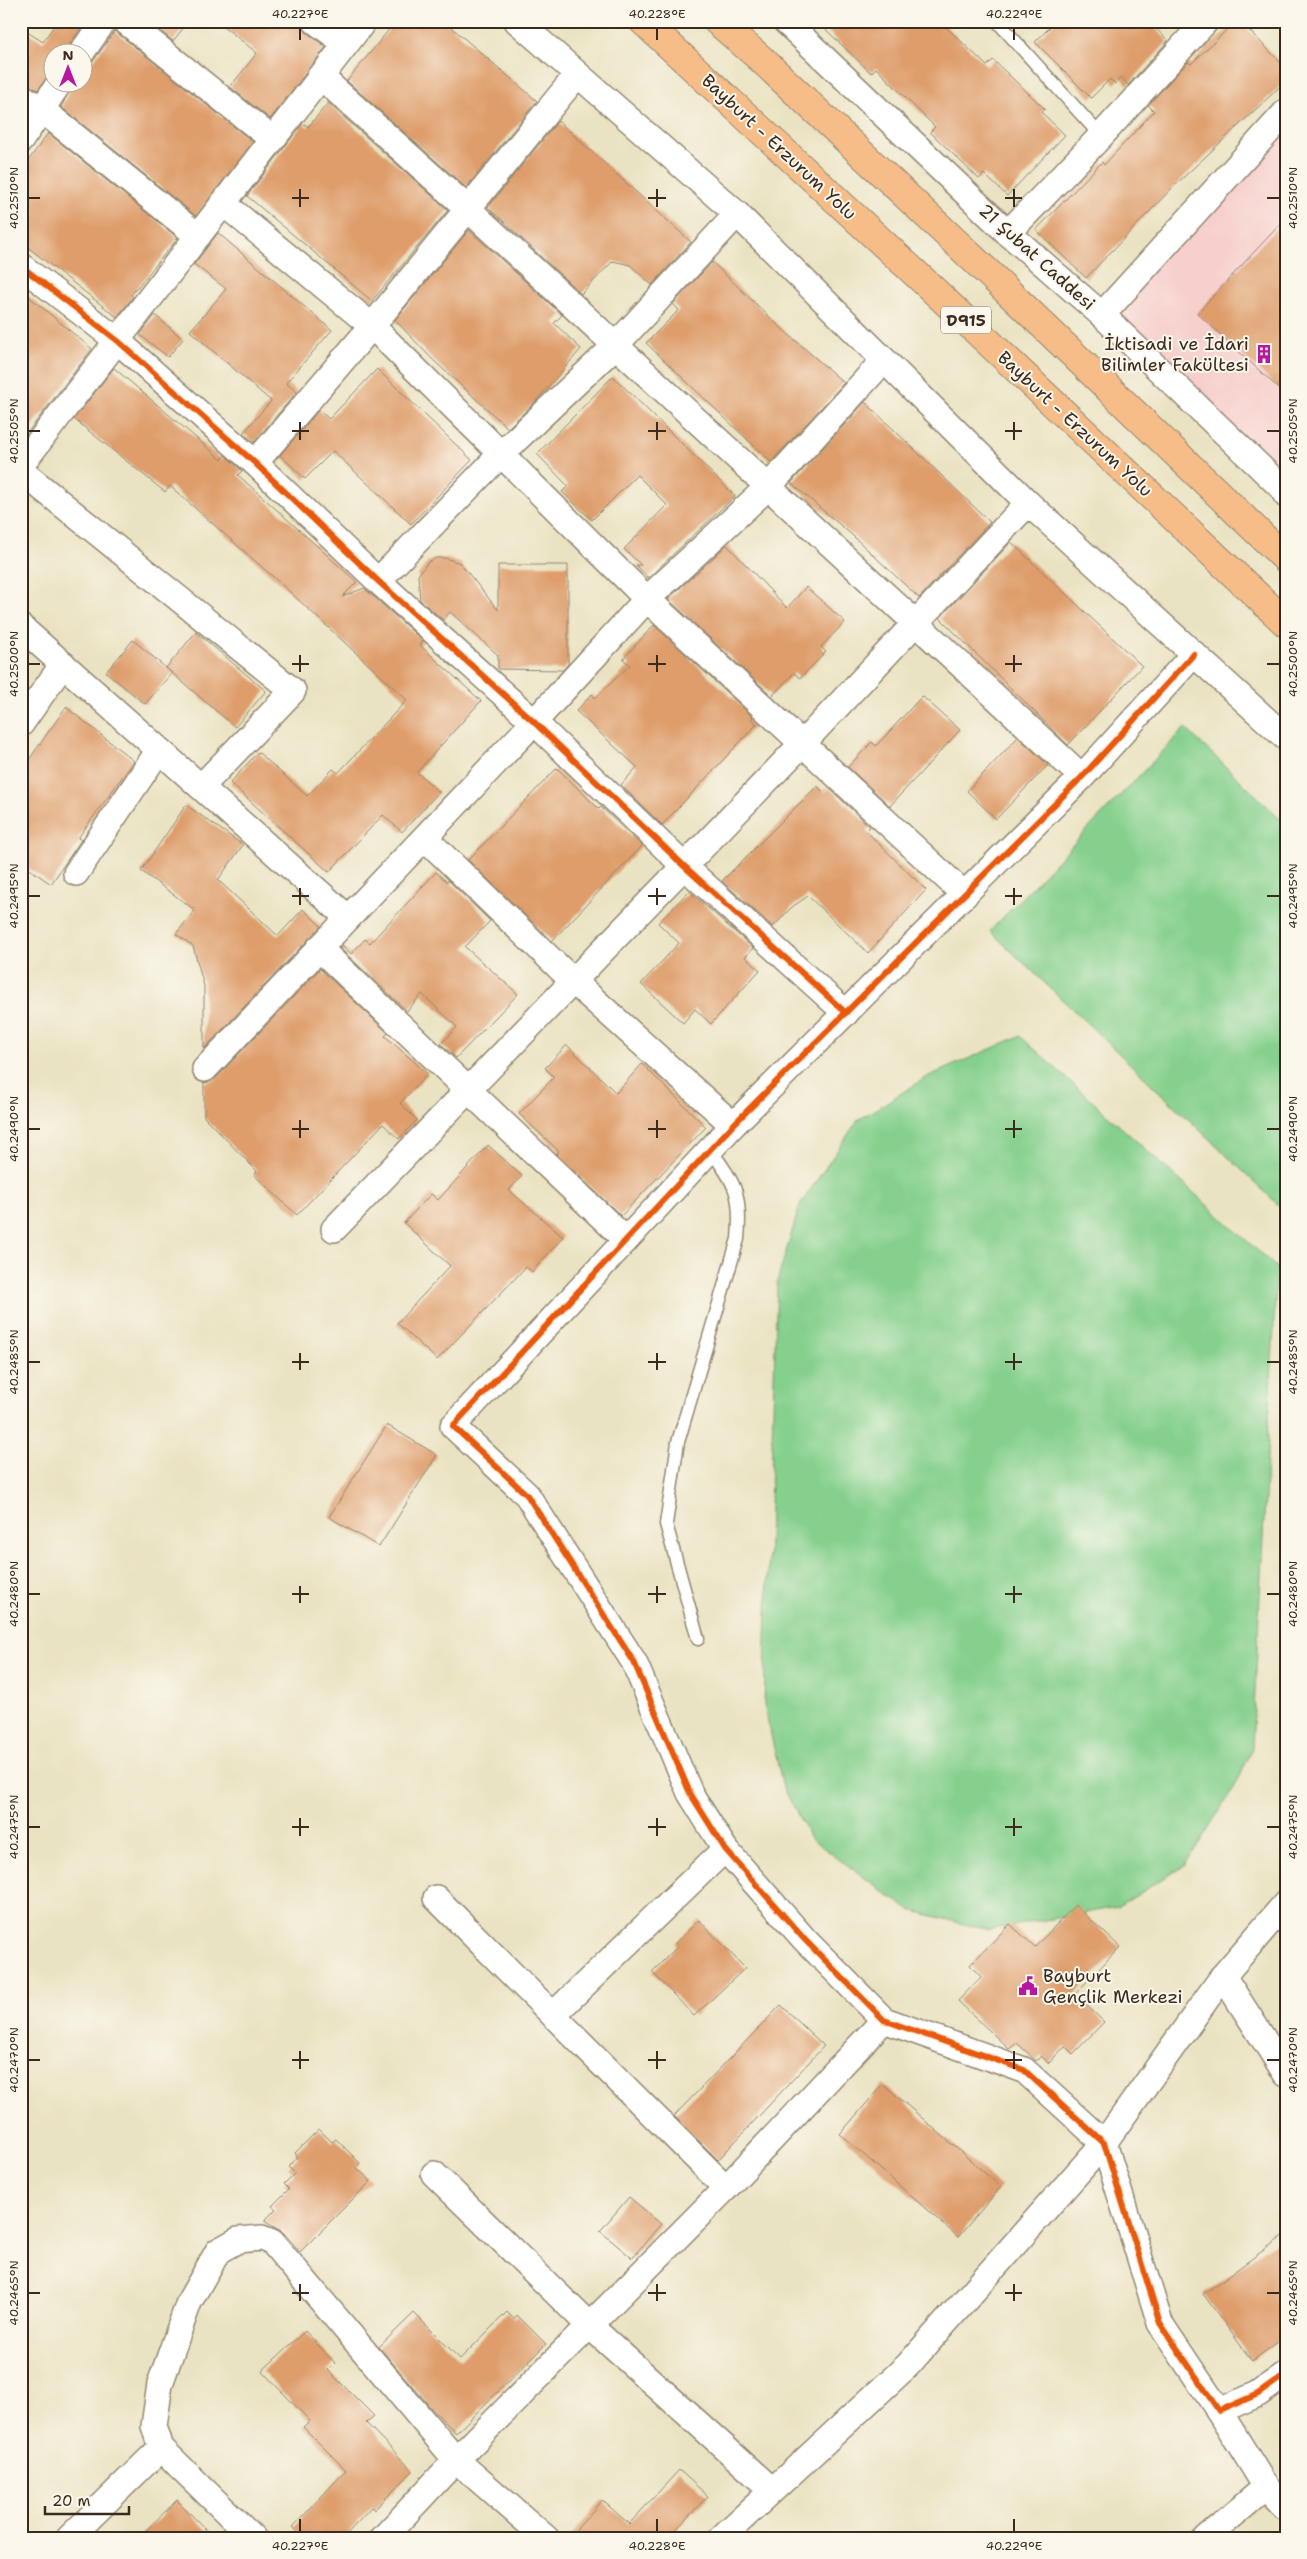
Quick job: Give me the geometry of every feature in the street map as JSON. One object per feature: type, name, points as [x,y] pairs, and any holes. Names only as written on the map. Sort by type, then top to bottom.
[{"type":"highway","name":"Bayburt - Erzurum Yolu","points":[[643,21],[928,285],[1286,623]]},
{"type":"highway","name":"D915","points":[[717,21],[761,59],[985,270],[1286,558]]},
{"type":"street","points":[[89,42],[104,21]]},
{"type":"street","points":[[125,21],[272,140]]},
{"type":"street","points":[[315,21],[346,44]]},
{"type":"street","points":[[21,465],[364,21]]},
{"type":"street","points":[[517,21],[737,214],[1028,503],[1286,738]]},
{"type":"street","name":"21 Şubat Caddesi","points":[[785,21],[1008,232],[1102,315],[1282,488],[1286,495]]},
{"type":"street","points":[[1008,232],[1101,136],[1206,21]]},
{"type":"street","points":[[255,463],[372,326],[466,207],[577,75]]},
{"type":"street","points":[[320,76],[466,207],[614,347],[917,623],[1082,777]]},
{"type":"street","points":[[21,140],[31,102],[46,92]]},
{"type":"street","points":[[31,102],[198,236]]},
{"type":"street","points":[[1102,315],[1286,112]]},
{"type":"street","points":[[223,203],[372,326],[647,599],[965,895]]},
{"type":"street","points":[[378,581],[501,454],[614,347],[737,214]]},
{"type":"street","points":[[21,266],[118,341],[255,463],[378,581],[534,722],[684,866],[846,1013]]},
{"type":"street","points":[[205,1069],[425,838],[647,599],[768,487],[884,360]]},
{"type":"street","points":[[21,471],[293,691],[201,787]]},
{"type":"street","points":[[334,1229],[802,744],[1028,503]]},
{"type":"street","points":[[21,627],[348,918]]},
{"type":"street","points":[[1194,654],[1082,777],[732,1125],[453,1426],[527,1495],[634,1662],[690,1793],[725,1849],[805,1940],[884,2020],[1024,2070],[1104,2143],[1160,2323],[1219,2411],[1266,2487],[1286,2508]]},
{"type":"street","points":[[21,724],[63,664]]},
{"type":"street","points":[[76,874],[159,750]]},
{"type":"street","points":[[425,838],[574,981],[732,1125]]},
{"type":"street","points":[[319,948],[626,1240]]},
{"type":"street","points":[[554,2015],[725,1849]]},
{"type":"street","points":[[436,1898],[726,2188]]},
{"type":"street","points":[[721,2538],[908,2365],[1104,2143],[1223,1976],[1286,1903]]},
{"type":"street","points":[[1223,1976],[1286,2074]]},
{"type":"street","points":[[383,2538],[456,2460],[591,2327],[726,2188],[884,2020]]},
{"type":"street","points":[[434,2174],[591,2327],[772,2490]]},
{"type":"street","points":[[253,2538],[161,2448],[154,2426],[160,2384],[189,2302],[218,2251],[238,2240],[262,2238],[272,2242],[456,2460],[546,2538]]},
{"type":"street","points":[[1219,2411],[1258,2394],[1286,2374]]},
{"type":"street","points":[[69,2538],[161,2448]]},
{"type":"street","points":[[1206,2538],[1266,2487]]},
{"type":"lane","points":[[998,22],[1101,136]]},
{"type":"lane","points":[[698,1639],[666,1524],[678,1442],[738,1239],[740,1213],[737,1190],[710,1149]]},
{"type":"shaded area","points":[[1286,112],[1286,495],[1102,315]]},
{"type":"green space","points":[[1185,728],[1286,824],[1286,1212],[990,931]]},
{"type":"green space","points":[[1020,1036],[1277,1268],[1252,1749],[1237,1783],[1185,1865],[1118,1907],[988,1930],[909,1910],[810,1838],[783,1787],[764,1705],[777,1282],[800,1205],[858,1120],[929,1076]]},
{"type":"building","points":[[57,21],[86,21],[71,42],[43,42]]},
{"type":"building","points":[[148,21],[189,21],[173,41]]},
{"type":"building","points":[[217,21],[301,21],[306,32],[326,47],[270,119],[230,87],[257,53]]},
{"type":"building","points":[[396,21],[444,21],[537,101],[466,188],[347,81]]},
{"type":"building","points":[[817,21],[940,21],[987,66],[993,60],[1045,109],[1041,112],[1065,135],[1007,196],[984,174],[979,179],[930,132],[935,127],[876,68],[871,73]]},
{"type":"building","points":[[1056,21],[1149,21],[1168,41],[1128,85],[1121,77],[1115,84],[1110,79],[1091,98],[1035,42]]},
{"type":"building","points":[[1236,21],[1240,21],[1286,68],[1286,81],[1172,188],[1086,278],[1036,230],[1102,162],[1104,165],[1154,111],[1148,105],[1188,62],[1191,64]]},
{"type":"building","points":[[21,28],[43,42],[42,84],[38,90],[21,82]]},
{"type":"building","points":[[115,31],[253,142],[196,216],[61,107],[69,92],[92,92],[92,61]]},
{"type":"building","points":[[328,103],[448,210],[372,301],[247,196],[303,123],[308,127]]},
{"type":"building","points":[[558,121],[691,242],[652,285],[630,265],[613,261],[581,294],[488,207]]},
{"type":"building","points":[[48,133],[178,238],[131,295],[133,297],[117,317],[21,242],[21,171]]},
{"type":"building","name":"İktisadi ve İdari Bilimler Fakültesi","points":[[1286,218],[1286,395],[1197,313]]},
{"type":"building","points":[[469,230],[562,315],[554,323],[581,349],[536,401],[508,428],[433,360],[395,320]]},
{"type":"building","points":[[218,233],[332,330],[286,383],[297,392],[254,442],[243,433],[271,401],[190,331],[226,289],[194,264]]},
{"type":"building","points":[[712,262],[779,326],[844,383],[771,462],[646,343],[679,310],[673,304]]},
{"type":"building","points":[[21,290],[92,349],[21,441]]},
{"type":"building","points":[[155,315],[183,339],[168,357],[140,335]]},
{"type":"building","points":[[114,368],[222,460],[225,455],[242,471],[238,475],[357,582],[342,597],[364,588],[423,641],[420,645],[481,701],[417,772],[439,792],[402,832],[383,815],[329,872],[230,783],[258,752],[307,796],[333,769],[338,773],[407,700],[280,583],[170,486],[165,492],[74,419]]},
{"type":"building","points":[[377,369],[472,460],[411,524],[333,451],[305,479],[280,455],[319,410],[329,419]]},
{"type":"building","points":[[613,376],[735,496],[648,578],[636,565],[641,565],[624,549],[667,505],[637,475],[592,520],[562,492],[568,486],[537,454]]},
{"type":"building","points":[[865,402],[990,522],[919,598],[853,536],[791,483]]},
{"type":"building","points":[[1011,542],[1142,666],[1068,745],[940,618]]},
{"type":"building","points":[[727,545],[787,608],[806,587],[845,622],[821,647],[826,652],[800,678],[794,673],[772,696],[668,599]]},
{"type":"building","points":[[436,558],[445,558],[460,563],[498,610],[498,565],[568,565],[568,664],[563,670],[498,669],[498,655],[450,612],[443,620],[420,600],[418,575],[428,562]]},
{"type":"building","points":[[654,625],[753,717],[751,719],[757,724],[662,825],[621,785],[637,767],[576,711],[592,694],[595,698],[630,665],[623,659]]},
{"type":"building","points":[[196,632],[266,691],[235,727],[166,668]]},
{"type":"building","points":[[133,640],[172,673],[145,704],[106,672]]},
{"type":"building","points":[[922,696],[960,730],[890,806],[848,767],[872,742],[876,746]]},
{"type":"building","points":[[66,707],[134,761],[78,838],[81,840],[51,884],[21,863],[21,771]]},
{"type":"building","points":[[1018,737],[1048,765],[996,819],[967,791]]},
{"type":"building","points":[[557,768],[599,809],[601,807],[642,846],[552,941],[468,860]]},
{"type":"building","points":[[817,786],[824,792],[829,788],[870,827],[866,831],[926,890],[868,953],[808,896],[792,907],[773,927],[722,881]]},
{"type":"building","points":[[186,805],[243,845],[218,880],[278,936],[303,909],[321,926],[204,1049],[204,986],[193,946],[176,934],[195,910],[141,871]]},
{"type":"building","points":[[436,872],[447,882],[448,880],[490,921],[465,947],[518,994],[456,1058],[441,1044],[457,1027],[422,994],[407,1011],[340,948],[342,945],[351,954],[365,939],[370,943]]},
{"type":"building","points":[[689,891],[753,948],[745,957],[760,970],[711,1024],[695,1009],[683,1023],[641,984],[679,943],[658,923]]},
{"type":"building","points":[[320,969],[388,1033],[385,1036],[428,1074],[400,1103],[417,1120],[399,1139],[383,1124],[297,1215],[254,1175],[257,1171],[204,1117],[204,1083],[215,1079]]},
{"type":"building","points":[[567,1045],[616,1093],[642,1064],[706,1127],[621,1216],[556,1154],[559,1151],[519,1114],[554,1077],[545,1068]]},
{"type":"building","points":[[488,1145],[522,1176],[509,1190],[563,1237],[532,1272],[526,1267],[437,1360],[397,1323],[450,1266],[404,1223],[431,1194],[438,1200]]},
{"type":"building","points":[[387,1425],[437,1455],[379,1547],[329,1517]]},
{"type":"building","name":"Bayburt Gençlik Merkezi","points":[[1075,1905],[1120,1947],[1075,1994],[1104,2022],[1073,2054],[1065,2046],[1049,2063],[1041,2056],[1036,2061],[1017,2043],[1009,2049],[958,2001],[981,1977],[970,1965],[1010,1924],[1035,1947]]},
{"type":"building","points":[[699,1920],[745,1968],[694,2016],[652,1972],[678,1946],[675,1943]]},
{"type":"building","points":[[781,2005],[824,2046],[718,2160],[674,2116]]},
{"type":"building","points":[[883,2084],[1001,2187],[958,2237],[840,2134]]},
{"type":"building","points":[[319,2129],[332,2142],[336,2139],[360,2163],[356,2167],[371,2181],[300,2252],[283,2232],[264,2221],[276,2209],[272,2206],[289,2189],[284,2184],[295,2173],[288,2167],[298,2157],[295,2153]]},
{"type":"building","points":[[629,2197],[661,2224],[632,2258],[600,2231]]},
{"type":"building","points":[[1286,2234],[1286,2336],[1252,2361],[1203,2294]]},
{"type":"building","points":[[507,2312],[514,2319],[517,2315],[546,2344],[456,2433],[432,2409],[379,2347],[414,2313],[460,2359]]},
{"type":"building","points":[[305,2331],[335,2363],[328,2370],[374,2416],[366,2423],[413,2471],[374,2510],[372,2507],[343,2538],[303,2538],[293,2527],[346,2470],[303,2427],[310,2421],[262,2371]]},
{"type":"building","points":[[679,2470],[708,2496],[668,2538],[569,2538],[602,2500],[629,2524]]},
{"type":"building","points":[[177,2500],[214,2538],[138,2538]]},
{"type":"cycle path","points":[[21,266],[118,341],[255,463],[378,581],[534,722],[684,866],[846,1013]]},
{"type":"cycle path","points":[[1194,654],[1082,777],[733,1125],[453,1426],[527,1495],[634,1662],[690,1793],[725,1849],[805,1940],[884,2020],[1024,2070],[1104,2143],[1160,2323],[1219,2411],[1258,2394],[1286,2374]]},
{"type":"place","name":"İktisadi ve İdari Bilimler Fakültesi","points":[[1264,354]]},
{"type":"place","name":"Bayburt Gençlik Merkezi","points":[[1028,1986]]}]
